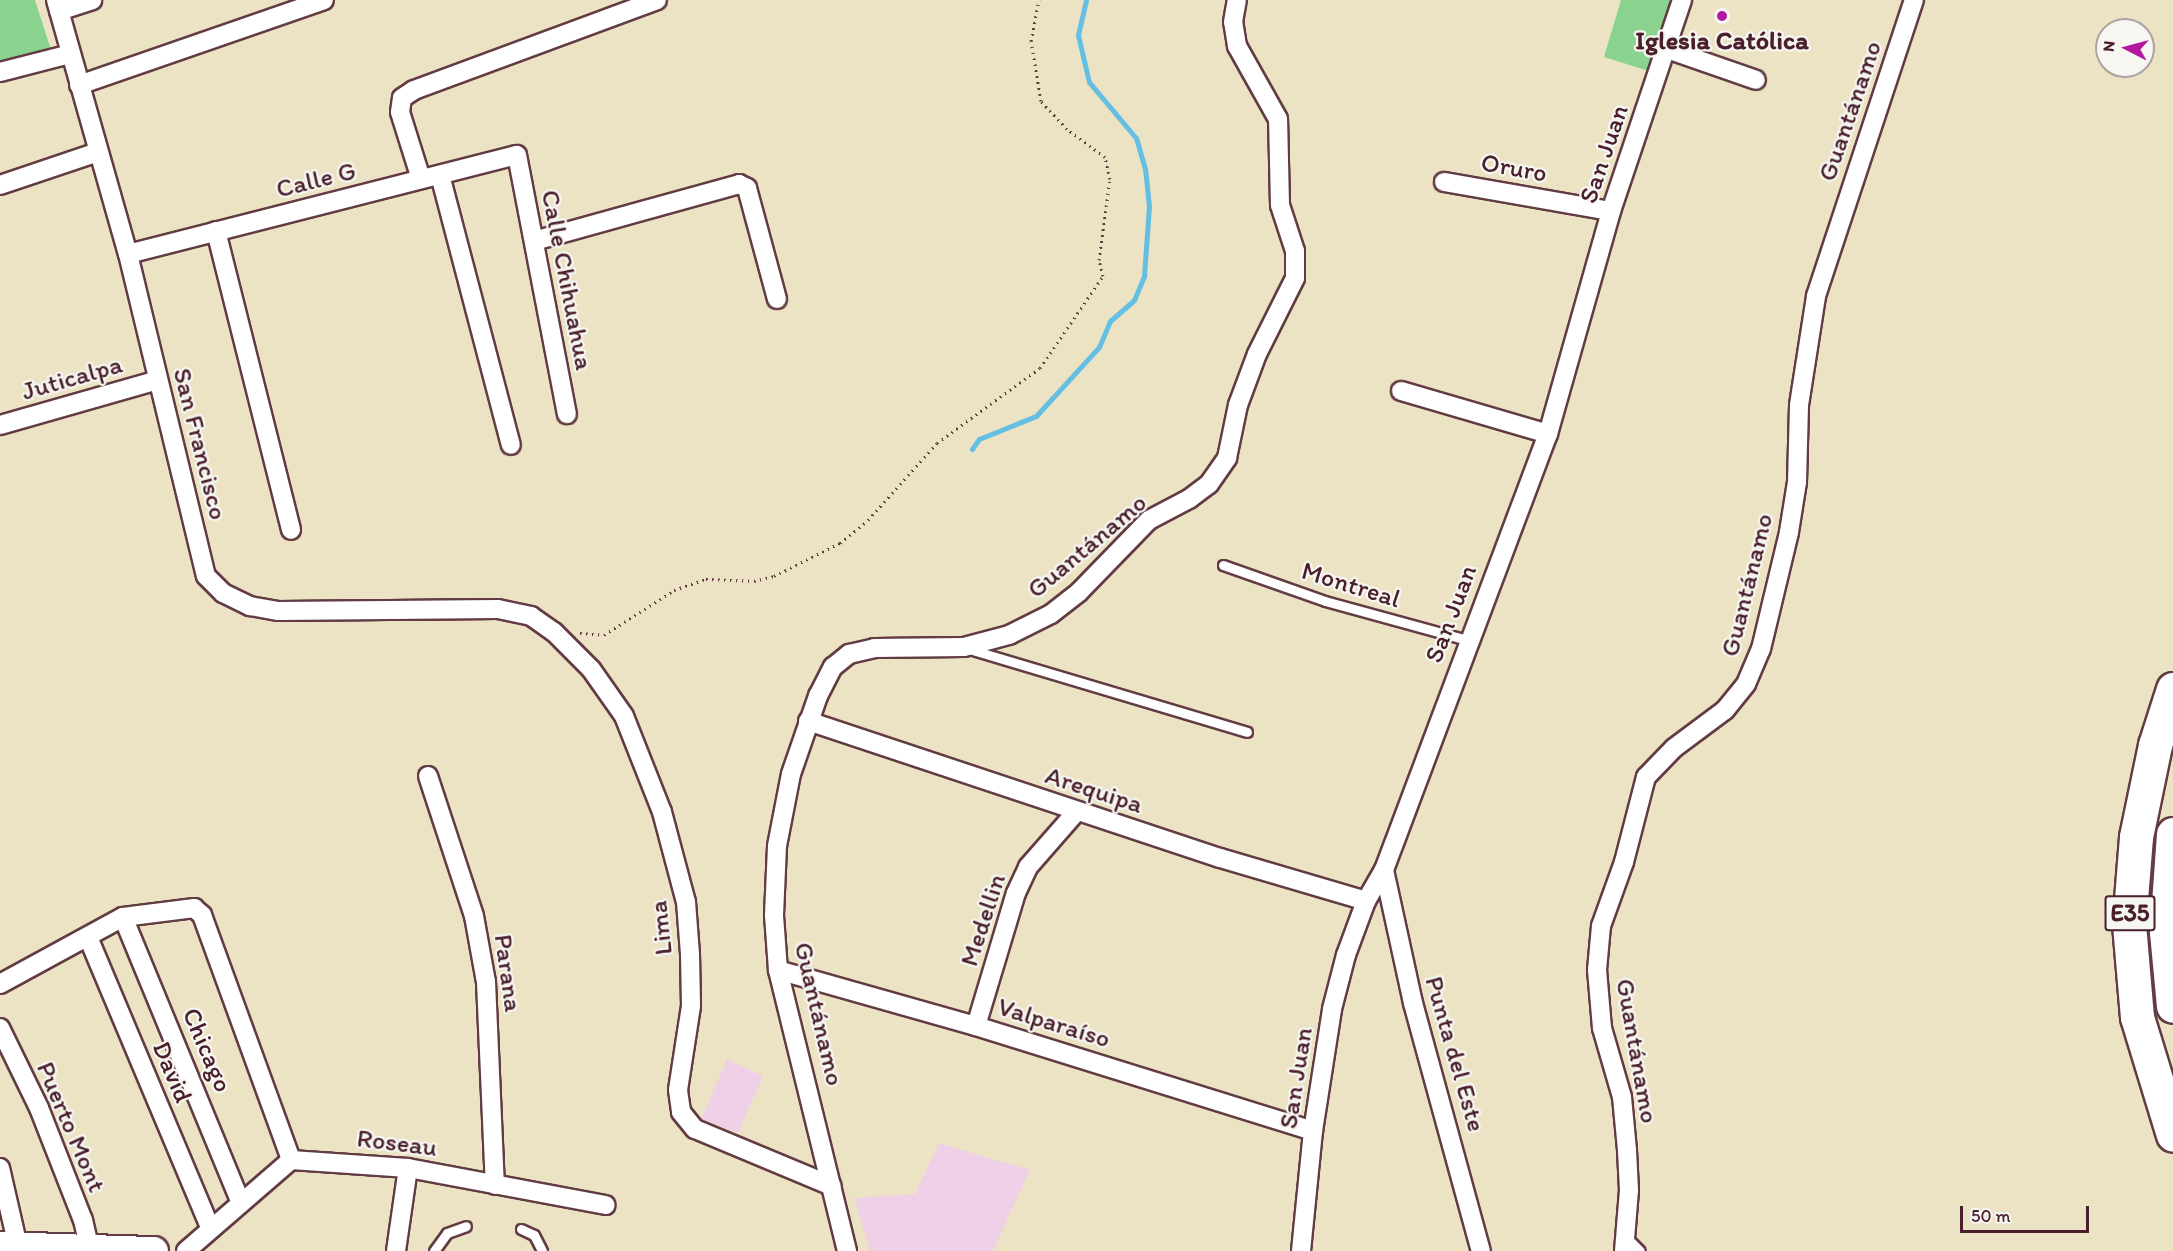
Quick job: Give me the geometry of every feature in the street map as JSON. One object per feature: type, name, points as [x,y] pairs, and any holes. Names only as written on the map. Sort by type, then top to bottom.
[{"type":"highway","name":"E35","points":[[2173,689],[2155,745],[2136,837],[2129,924],[2137,1017],[2157,1095],[2173,1135]]},
{"type":"highway","name":"E35","points":[[2173,834],[2166,932],[2173,1006]]},
{"type":"main road","points":[[13,1248],[89,1247],[154,1251]]},
{"type":"street","points":[[58,6],[92,0]]},
{"type":"street","points":[[79,85],[324,0]]},
{"type":"street","points":[[422,179],[400,112],[402,98],[414,90],[657,0]]},
{"type":"street","name":"Guantánamo","points":[[848,1251],[778,970],[774,915],[777,846],[791,774],[808,721],[833,667],[849,654],[874,648],[964,647],[1009,635],[1051,614],[1079,592],[1149,520],[1189,499],[1209,484],[1227,458],[1238,405],[1257,354],[1295,278],[1295,251],[1279,195],[1278,119],[1237,46],[1233,22],[1237,0]]},
{"type":"street","name":"San Juan","points":[[1301,1251],[1313,1131],[1332,1009],[1366,902],[1384,870],[1468,640],[1548,434],[1611,211],[1682,0]]},
{"type":"street","name":"Guantánamo","points":[[1630,1247],[1629,1190],[1622,1097],[1600,1009],[1597,970],[1601,926],[1624,862],[1646,777],[1674,748],[1725,711],[1746,684],[1761,649],[1789,532],[1797,483],[1804,364],[1816,296],[1914,0]]},
{"type":"street","name":"San Francisco","points":[[58,6],[128,254],[206,576],[224,593],[250,606],[279,611],[498,609],[531,616]]},
{"type":"street","points":[[1667,49],[1756,80]]},
{"type":"street","points":[[0,72],[70,54]]},
{"type":"street","points":[[0,185],[98,152]]},
{"type":"street","name":"Calle G","points":[[128,254],[517,155]]},
{"type":"street","name":"Calle Chihuahua","points":[[517,155],[567,414]]},
{"type":"street","points":[[440,175],[511,445]]},
{"type":"street","name":"Oruro","points":[[1444,182],[1611,211]]},
{"type":"street","points":[[534,242],[739,184],[747,188],[777,299]]},
{"type":"street","points":[[216,231],[291,530]]},
{"type":"street","name":"Juticalpa","points":[[0,425],[158,380]]},
{"type":"street","points":[[1401,391],[1548,434]]},
{"type":"street","name":"Lima","points":[[531,616],[554,632],[591,669],[624,716],[665,824],[686,902],[690,954],[691,1006],[678,1090],[681,1112],[695,1129],[832,1186]]},
{"type":"street","name":"Arequipa","points":[[808,721],[1077,811],[1366,902]]},
{"type":"street","name":"Parana","points":[[428,776],[474,916],[486,982],[495,1185]]},
{"type":"street","name":"Medellin","points":[[976,1026],[1016,893],[1028,867],[1077,811]]},
{"type":"street","name":"Punta del Este","points":[[1384,870],[1413,1003],[1481,1251]]},
{"type":"street","points":[[0,984],[123,917],[194,909],[202,915],[291,1160],[242,1203],[210,1227],[186,1251]]},
{"type":"street","name":"Chicago","points":[[123,917],[242,1203]]},
{"type":"street","name":"David","points":[[88,937],[210,1227]]},
{"type":"street","name":"Valparaíso","points":[[778,970],[976,1026],[1313,1131]]},
{"type":"street","name":"Puerto Mont","points":[[0,1028],[39,1108],[83,1220],[89,1247]]},
{"type":"street","name":"Roseau","points":[[291,1160],[408,1168],[606,1205]]},
{"type":"street","points":[[0,1168],[13,1248]]},
{"type":"street","points":[[396,1251],[408,1168]]},
{"type":"lane","name":"Montreal","points":[[1223,565],[1325,601],[1468,640]]},
{"type":"lane","points":[[964,647],[1247,732]]},
{"type":"lane","points":[[434,1251],[447,1233],[466,1226]]},
{"type":"lane","points":[[521,1228],[534,1235],[542,1251]]},
{"type":"path","points":[[554,632],[604,635],[674,590],[706,579],[754,581],[774,576],[840,543],[868,520],[937,443],[1040,368],[1103,276],[1099,260],[1110,179],[1105,157],[1067,129],[1041,101],[1031,41],[1040,0]]},
{"type":"shaded area","points":[[727,1059],[763,1076],[738,1133],[701,1119]]},
{"type":"shaded area","points":[[939,1143],[1030,1170],[993,1251],[870,1251],[854,1198],[915,1194]]},
{"type":"green space","points":[[0,0],[35,0],[51,50],[0,66]]},
{"type":"green space","points":[[1621,0],[1674,0],[1652,72],[1604,57]]},
{"type":"waterway","points":[[972,449],[979,439],[1036,416],[1099,347],[1110,321],[1134,300],[1144,276],[1149,206],[1145,169],[1136,138],[1089,82],[1078,35],[1086,0]]},
{"type":"place","name":"Iglesia Católica","points":[[1722,16]]}]
